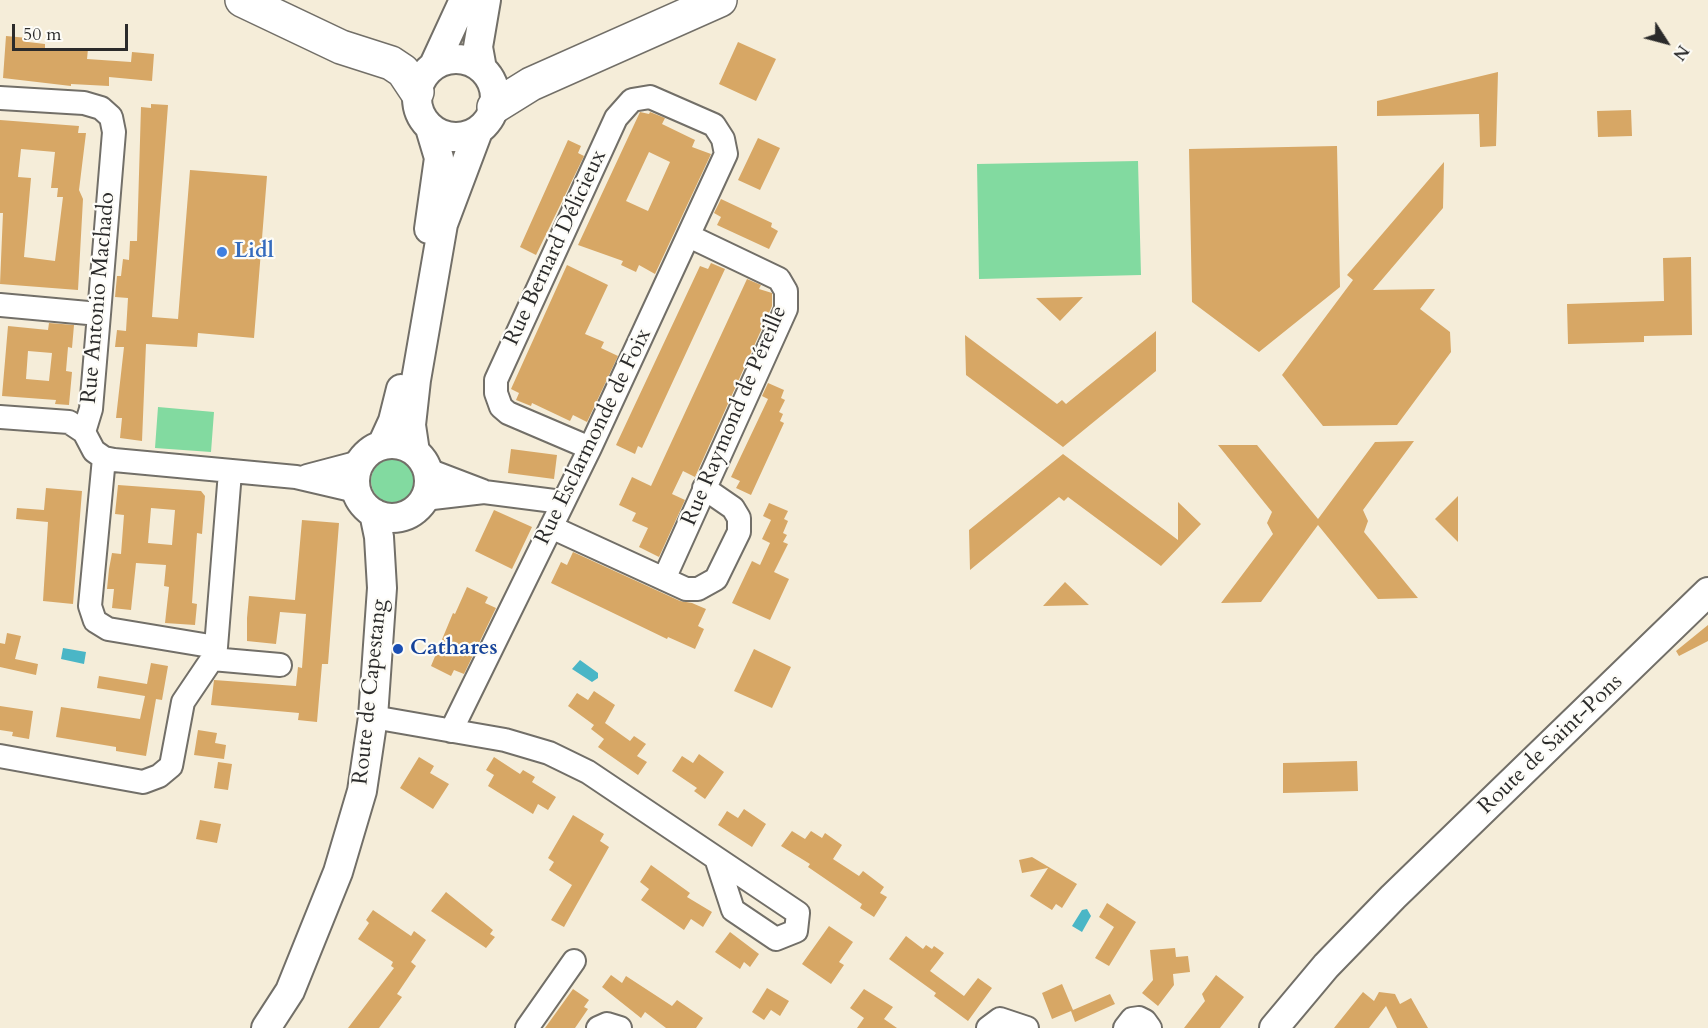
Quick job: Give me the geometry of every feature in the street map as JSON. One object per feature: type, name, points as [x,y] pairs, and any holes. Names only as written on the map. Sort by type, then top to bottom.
[{"type":"highway","points":[[242,0],[341,47],[391,63],[403,71],[426,79]]},
{"type":"highway","points":[[486,119],[531,84],[720,0]]},
{"type":"main road","points":[[382,445],[398,407],[439,158],[430,128],[420,111],[426,79],[464,0]]},
{"type":"main road","points":[[482,69],[478,47],[486,0]]},
{"type":"main road","points":[[421,461],[396,444],[382,445],[369,452],[360,462],[355,476],[356,491],[363,504],[374,513],[388,518],[402,516],[420,504],[429,485],[411,425],[416,380],[443,224],[486,119],[494,86],[482,69],[471,62],[459,59],[426,79]]},
{"type":"main road","points":[[430,128],[453,137],[486,119]]},
{"type":"main road","name":"Route de Capestang","points":[[382,588],[398,541],[420,504]]},
{"type":"main road","name":"Route de Capestang","points":[[266,1028],[290,991],[338,872],[362,791],[373,717],[382,588],[380,537],[374,513]]},
{"type":"main road","name":"Route de Saint-Pons","points":[[1274,1028],[1326,966],[1393,897],[1708,592]]},
{"type":"main road","name":"Route de Saint-Pons","points":[[1292,1028],[1393,897]]},
{"type":"street","name":"Rue Bernard Délicieux","points":[[590,448],[508,413],[501,407],[496,393],[496,380],[616,118],[632,100],[650,97],[714,125],[723,139]]},
{"type":"street","name":"Rue Antonio Machado","points":[[0,98],[84,103],[100,108],[111,117],[114,132],[91,409],[84,432],[94,451],[104,458]]},
{"type":"street","name":"Rue Esclarmonde de Foix","points":[[451,731],[590,448],[689,236],[726,154],[723,139]]},
{"type":"street","name":"Rue Raymond de Péreille","points":[[664,579],[786,309],[786,291],[779,279],[689,236]]},
{"type":"street","points":[[0,305],[99,314]]},
{"type":"street","points":[[0,417],[69,422],[84,432]]},
{"type":"street","points":[[280,664],[214,653],[108,629],[95,621],[90,606],[104,458],[296,477],[356,491]]},
{"type":"street","points":[[421,461],[484,492]]},
{"type":"street","points":[[296,477],[360,462]]},
{"type":"street","points":[[0,756],[143,782],[159,776],[171,766],[183,702],[214,653],[230,472]]},
{"type":"street","points":[[551,527],[686,589],[707,587],[716,579],[739,532],[739,518],[733,508],[704,488]]},
{"type":"street","points":[[420,504],[484,492],[562,502]]},
{"type":"street","points":[[373,717],[505,740],[559,758],[588,772],[716,858]]},
{"type":"street","points":[[527,1028],[574,961]]},
{"type":"street","points":[[988,1028],[1000,1018],[1027,1028]]},
{"type":"street","points":[[1125,1028],[1132,1019],[1139,1018],[1150,1028]]},
{"type":"green space","points":[[1138,161],[1141,275],[979,279],[977,164]]},
{"type":"green space","points":[[158,407],[214,412],[211,452],[155,448]]},
{"type":"green space","points":[[393,459],[408,466],[415,481],[408,496],[393,503],[378,496],[371,481],[378,466]]},
{"type":"water","points":[[63,648],[86,652],[84,664],[61,659]]},
{"type":"water","points":[[580,660],[598,673],[598,678],[592,682],[572,669]]},
{"type":"water","points":[[1087,909],[1091,916],[1082,932],[1072,926],[1082,910]]},
{"type":"building","points":[[6,36],[28,38],[28,42],[45,44],[45,50],[88,49],[87,59],[131,62],[132,52],[154,54],[152,81],[109,77],[109,86],[71,84],[71,86],[3,78]]},
{"type":"building","points":[[738,42],[776,59],[756,101],[719,84]]},
{"type":"building","points":[[1498,72],[1496,146],[1480,147],[1479,114],[1377,116],[1377,101]]},
{"type":"building","points":[[151,104],[168,105],[152,317],[178,319],[190,170],[267,176],[254,338],[198,333],[197,347],[146,344],[142,441],[120,438],[122,418],[116,418],[124,347],[115,347],[117,330],[126,331],[128,298],[115,297],[117,276],[121,276],[123,259],[129,260],[130,241],[137,241],[141,107],[151,108]]},
{"type":"building","points":[[1631,110],[1632,136],[1598,137],[1597,111]]},
{"type":"building","points":[[640,112],[649,114],[650,112],[665,118],[662,124],[695,140],[692,147],[711,154],[655,274],[639,265],[636,272],[621,265],[623,261],[578,245]],"holes":[[[649,152],[670,162],[648,211],[626,201]]]},
{"type":"building","points":[[0,120],[79,126],[78,133],[86,133],[79,190],[83,199],[78,290],[0,284],[3,213],[0,213]],"holes":[[[21,149],[55,152],[51,188],[58,188],[57,197],[63,197],[55,261],[24,257],[31,178],[18,177]]]},
{"type":"building","points":[[758,138],[780,148],[760,190],[738,180]]},
{"type":"building","points":[[568,140],[581,146],[578,153],[584,156],[536,255],[520,247]]},
{"type":"building","points":[[1337,146],[1340,287],[1259,352],[1192,302],[1189,149]]},
{"type":"building","points":[[1444,162],[1443,208],[1373,290],[1435,289],[1420,309],[1450,332],[1451,352],[1397,425],[1323,426],[1282,375],[1353,280],[1347,275]]},
{"type":"building","points":[[721,199],[772,223],[771,227],[778,231],[769,249],[717,225],[721,217],[714,213]]},
{"type":"building","points":[[1691,257],[1692,335],[1644,336],[1644,342],[1568,344],[1567,304],[1664,301],[1663,258]]},
{"type":"building","points":[[711,263],[725,269],[642,448],[638,446],[635,454],[616,445],[700,266],[708,269]]},
{"type":"building","points":[[567,265],[608,285],[585,334],[604,342],[601,348],[618,356],[587,422],[573,415],[570,421],[532,403],[531,406],[516,400],[519,393],[511,389]]},
{"type":"building","points":[[747,279],[761,285],[759,289],[772,293],[772,306],[695,477],[683,471],[672,494],[685,500],[659,557],[639,547],[648,528],[632,521],[636,513],[619,505],[632,477],[651,486]]},
{"type":"building","points":[[1083,297],[1060,321],[1036,298]]},
{"type":"building","points":[[49,323],[74,325],[72,348],[68,347],[66,371],[72,372],[69,405],[55,404],[56,400],[2,396],[8,326],[48,330]],"holes":[[[28,351],[52,353],[49,381],[26,379]]]},
{"type":"building","points":[[1156,331],[1156,371],[1063,447],[966,375],[965,335],[1057,404],[1062,400],[1066,404]]},
{"type":"building","points":[[768,383],[784,390],[781,398],[785,400],[779,412],[783,414],[780,421],[784,423],[751,495],[736,488],[740,481],[731,477],[768,399],[762,396]]},
{"type":"building","points":[[1414,441],[1363,510],[1368,521],[1364,532],[1418,598],[1378,599],[1318,525],[1261,602],[1221,603],[1273,534],[1267,523],[1272,512],[1218,445],[1257,445],[1318,519],[1375,442]]},
{"type":"building","points":[[511,449],[557,455],[554,479],[508,473]]},
{"type":"building","points":[[1063,454],[1178,540],[1178,502],[1201,524],[1161,566],[1068,497],[1064,501],[1059,497],[970,570],[969,530]]},
{"type":"building","points":[[118,485],[201,491],[205,496],[202,534],[197,533],[192,603],[197,604],[195,625],[165,623],[169,587],[164,586],[166,565],[136,563],[131,610],[112,608],[114,589],[107,589],[109,569],[112,553],[121,554],[124,515],[115,514]],"holes":[[[151,508],[175,510],[172,545],[148,543]]]},
{"type":"building","points":[[46,488],[82,491],[73,604],[43,601],[48,522],[16,519],[17,508],[44,510]]},
{"type":"building","points":[[1458,496],[1458,542],[1435,519]]},
{"type":"building","points":[[769,503],[788,511],[784,519],[788,521],[783,533],[787,535],[783,542],[788,544],[774,572],[789,579],[770,620],[732,603],[752,561],[760,565],[770,543],[762,539],[771,520],[763,516]]},
{"type":"building","points":[[494,510],[532,527],[512,569],[475,551]]},
{"type":"building","points":[[302,520],[339,523],[328,664],[322,664],[317,722],[298,720],[299,713],[211,705],[214,680],[296,686],[298,667],[302,668],[306,614],[280,612],[276,644],[247,641],[247,618],[249,596],[295,600]]},
{"type":"building","points":[[573,552],[680,601],[706,609],[698,626],[704,629],[695,649],[668,637],[667,639],[551,583],[561,562],[567,565]]},
{"type":"building","points":[[1065,582],[1089,605],[1043,606]]},
{"type":"building","points":[[467,587],[488,597],[485,603],[496,608],[464,674],[454,670],[451,676],[431,666],[453,613],[455,614]]},
{"type":"building","points":[[1708,625],[1708,641],[1679,656],[1676,651]]},
{"type":"building","points":[[7,633],[21,636],[15,659],[38,664],[36,675],[0,667],[0,643],[5,644]]},
{"type":"building","points":[[754,649],[791,667],[772,708],[734,691]]},
{"type":"building","points":[[151,663],[168,666],[162,700],[156,699],[146,756],[116,751],[116,747],[56,737],[61,707],[140,719],[145,696],[97,688],[99,676],[147,684]]},
{"type":"building","points":[[594,691],[615,705],[605,723],[630,741],[634,736],[646,744],[637,756],[647,762],[638,775],[598,747],[604,739],[591,729],[594,725],[568,706],[577,693],[588,700]]},
{"type":"building","points":[[0,706],[33,711],[29,739],[12,736],[13,732],[0,730]]},
{"type":"building","points":[[198,730],[217,733],[215,743],[226,745],[224,759],[194,755]]},
{"type":"building","points":[[699,754],[724,772],[705,799],[694,791],[697,788],[672,771],[682,756],[693,763]]},
{"type":"building","points":[[419,757],[434,766],[430,773],[449,784],[433,809],[400,788]]},
{"type":"building","points":[[494,757],[520,774],[523,770],[535,777],[532,782],[556,797],[548,810],[538,804],[533,814],[488,786],[494,775],[486,770]]},
{"type":"building","points":[[1357,761],[1358,791],[1283,793],[1283,763]]},
{"type":"building","points":[[218,762],[232,764],[228,790],[214,788]]},
{"type":"building","points":[[744,809],[766,824],[752,847],[718,825],[727,811],[738,818]]},
{"type":"building","points":[[573,815],[604,834],[600,841],[609,847],[564,927],[551,920],[572,885],[549,870],[554,862],[548,858]]},
{"type":"building","points":[[200,820],[221,824],[217,843],[196,839]]},
{"type":"building","points":[[792,831],[805,839],[811,831],[822,838],[825,833],[842,845],[833,859],[859,876],[863,871],[884,887],[880,893],[887,897],[874,917],[860,908],[862,904],[808,867],[810,864],[781,846]]},
{"type":"building","points":[[1032,857],[1077,884],[1062,908],[1056,904],[1052,910],[1030,896],[1048,868],[1022,873],[1019,860]]},
{"type":"building","points":[[651,865],[690,893],[687,897],[712,912],[703,927],[691,919],[684,930],[641,900],[649,889],[640,882]]},
{"type":"building","points":[[446,892],[493,930],[490,934],[495,937],[486,948],[431,911]]},
{"type":"building","points":[[1107,903],[1136,922],[1109,966],[1095,958],[1114,927],[1099,917]]},
{"type":"building","points":[[373,910],[411,936],[414,931],[426,940],[411,962],[416,966],[397,994],[402,997],[379,1028],[348,1028],[394,968],[391,966],[393,962],[358,939],[369,923],[366,920]]},
{"type":"building","points":[[829,926],[853,942],[839,962],[844,965],[831,984],[802,964]]},
{"type":"building","points":[[730,932],[759,954],[750,967],[744,962],[740,969],[715,952]]},
{"type":"building","points":[[906,936],[923,949],[926,945],[932,949],[934,946],[944,953],[930,971],[964,996],[978,978],[992,988],[968,1021],[934,996],[936,993],[889,959]]},
{"type":"building","points":[[1175,948],[1176,957],[1188,956],[1190,972],[1173,974],[1174,985],[1158,1006],[1142,993],[1153,980],[1150,950]]},
{"type":"building","points":[[611,975],[622,983],[626,976],[672,1006],[677,1000],[703,1018],[696,1028],[666,1028],[645,1012],[641,1018],[602,987]]},
{"type":"building","points":[[1216,975],[1244,997],[1220,1028],[1184,1028],[1205,1001],[1202,994]]},
{"type":"building","points":[[1062,984],[1073,1010],[1110,994],[1115,1004],[1075,1022],[1071,1011],[1052,1019],[1042,993]]},
{"type":"building","points":[[767,988],[789,1001],[780,1016],[771,1010],[764,1020],[752,1012]]},
{"type":"building","points":[[573,989],[589,1000],[584,1007],[588,1009],[575,1028],[545,1028]]},
{"type":"building","points":[[864,989],[893,1007],[884,1019],[897,1028],[857,1028],[864,1018],[850,1008]]},
{"type":"building","points":[[1363,992],[1374,1001],[1379,992],[1395,994],[1400,1004],[1411,998],[1428,1028],[1397,1028],[1386,1006],[1369,1028],[1334,1028]]},
{"type":"place","name":"Lidl","points":[[222,252]]},
{"type":"place","name":"Cathares","points":[[398,649]]}]
